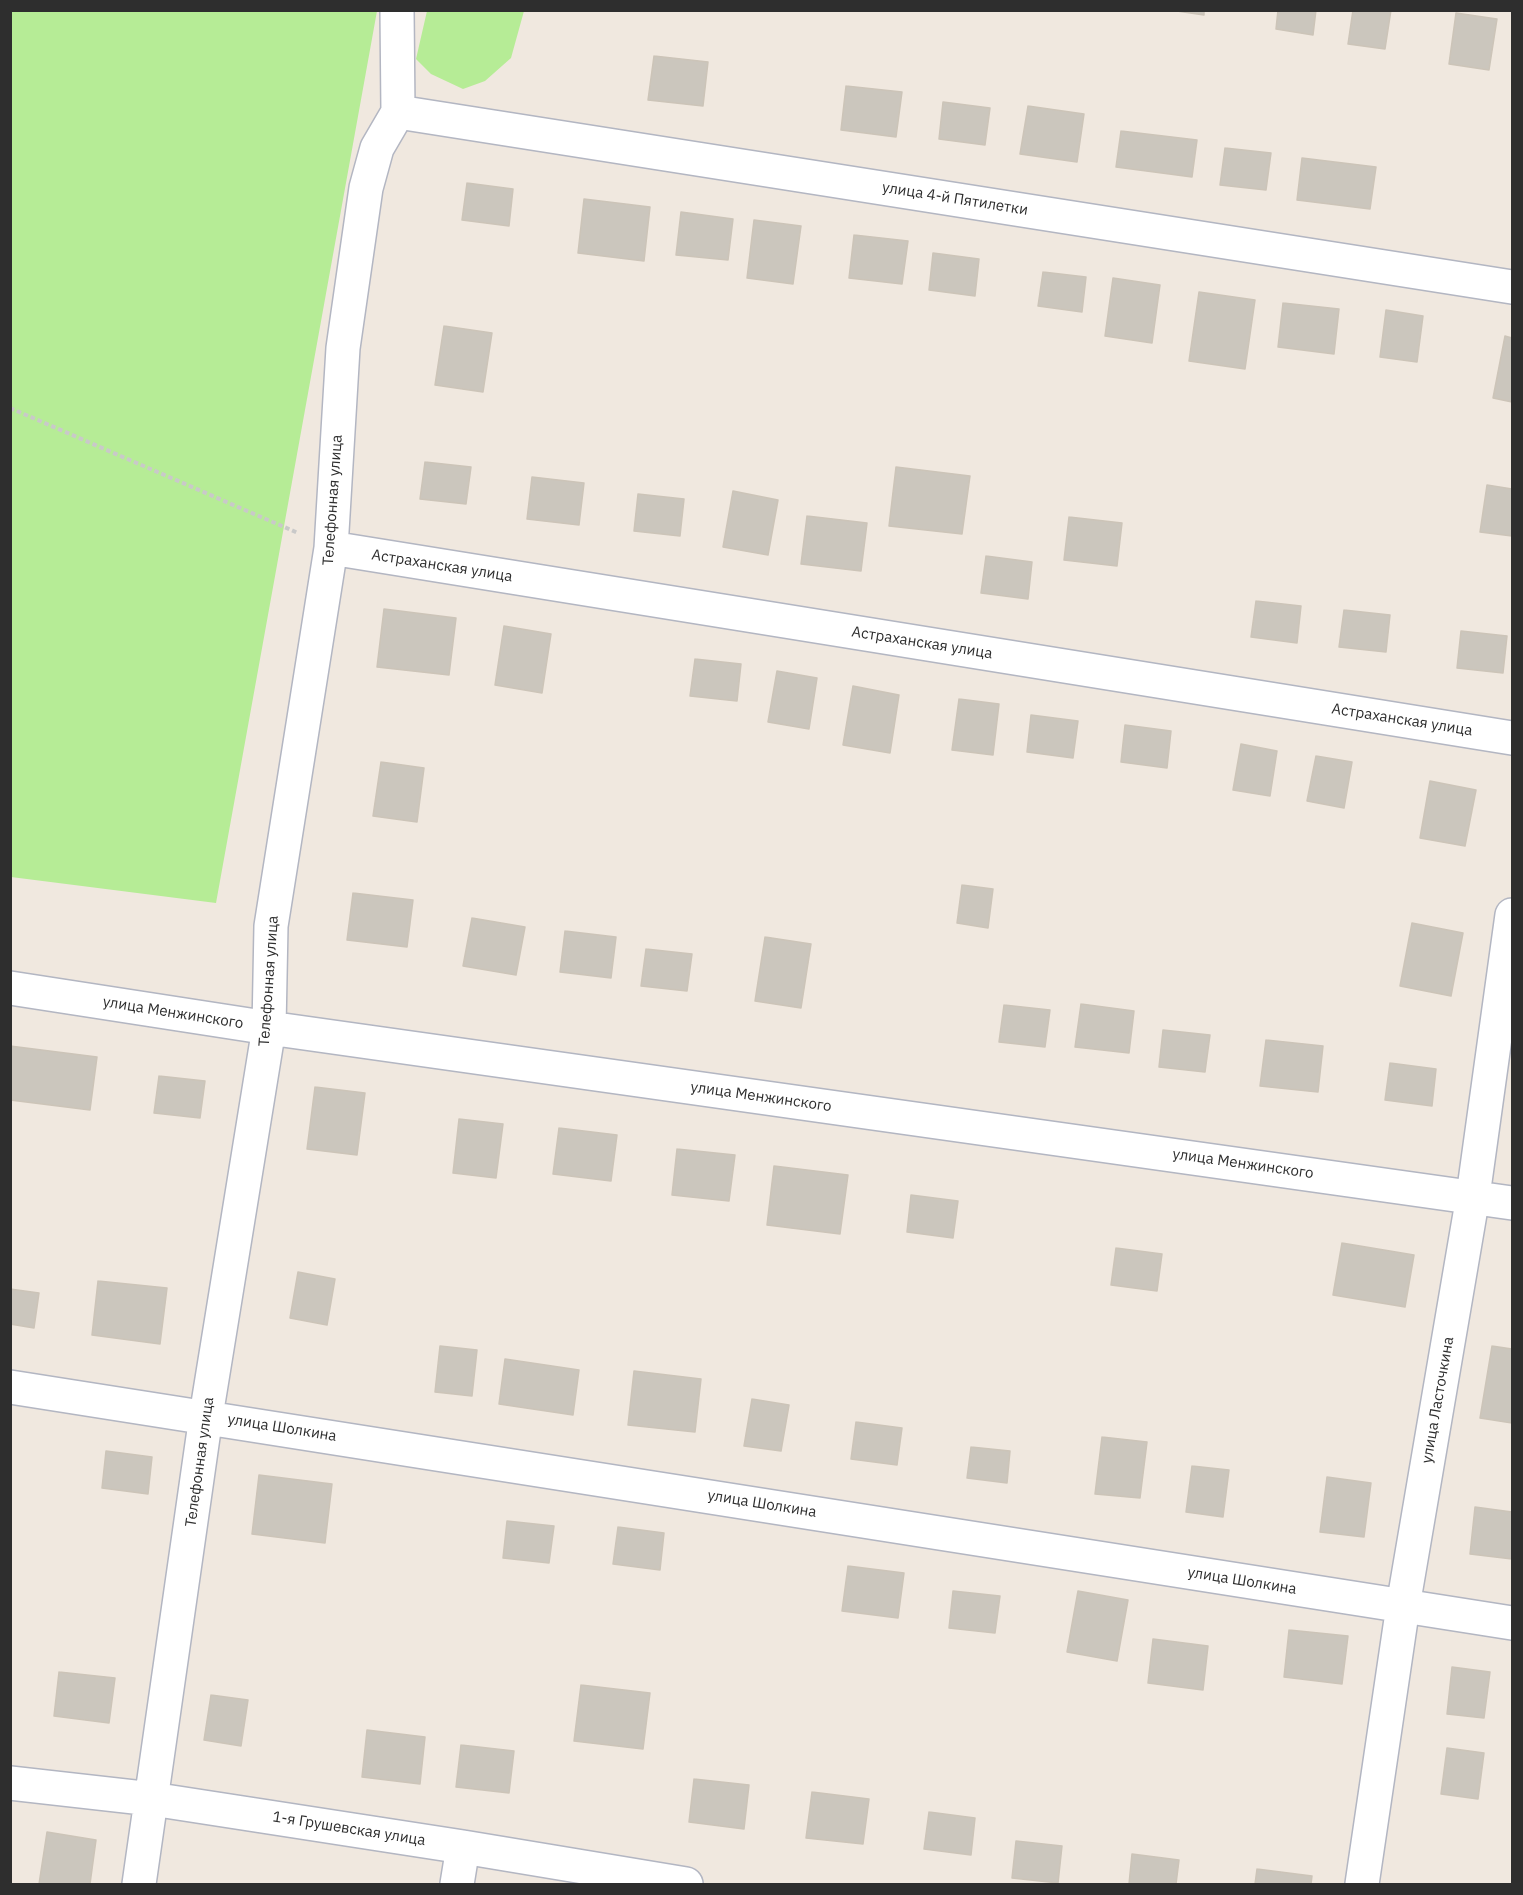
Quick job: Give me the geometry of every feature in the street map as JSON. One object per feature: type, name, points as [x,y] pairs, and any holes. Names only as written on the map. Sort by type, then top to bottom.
[{"type":"street","points":[[397,10],[398,112]]},
{"type":"street","name":"улица 4-й Пятилетки","points":[[398,112],[1512,287]]},
{"type":"street","name":"Телефонная улица","points":[[139,1884],[206,1416],[268,1028],[271,926],[331,548],[343,348],[366,188],[377,148],[398,112]]},
{"type":"street","name":"Астраханская улица","points":[[331,548],[1512,738]]},
{"type":"street","name":"улица Ласточкина","points":[[1362,1884],[1403,1606],[1473,1196],[1512,915]]},
{"type":"street","name":"улица Менжинского","points":[[10,988],[268,1028],[1512,1203]]},
{"type":"street","name":"улица Шолкина","points":[[10,1387],[1512,1623]]},
{"type":"street","name":"1-я Грушевская улица","points":[[10,1783],[152,1799],[463,1846],[686,1884]]},
{"type":"street","points":[[457,1884],[463,1846]]},
{"type":"path","points":[[10,408],[331,548]]},
{"type":"green space","points":[[11,10],[377,11],[216,903],[11,877]]},
{"type":"green space","points":[[427,10],[524,11],[511,58],[485,81],[463,89],[431,74],[416,59]]},
{"type":"building","points":[[1170,10],[1204,10],[1204,15]]},
{"type":"building","points":[[1278,10],[1316,10],[1313,35],[1276,29]]},
{"type":"building","points":[[1353,10],[1391,10],[1385,49],[1348,44]]},
{"type":"building","points":[[1456,13],[1497,19],[1489,70],[1449,64]]},
{"type":"building","points":[[654,56],[708,62],[703,106],[648,100]]},
{"type":"building","points":[[846,86],[902,92],[896,137],[841,130]]},
{"type":"building","points":[[943,102],[990,108],[985,145],[939,139]]},
{"type":"building","points":[[1028,106],[1084,114],[1077,162],[1020,154]]},
{"type":"building","points":[[1121,131],[1197,140],[1192,177],[1116,167]]},
{"type":"building","points":[[1225,148],[1271,153],[1266,190],[1220,185]]},
{"type":"building","points":[[1302,158],[1376,167],[1370,209],[1297,200]]},
{"type":"building","points":[[467,183],[513,189],[509,226],[462,220]]},
{"type":"building","points":[[584,199],[650,207],[644,261],[578,253]]},
{"type":"building","points":[[681,212],[733,219],[728,260],[676,255]]},
{"type":"building","points":[[754,220],[801,226],[793,284],[747,278]]},
{"type":"building","points":[[854,235],[908,241],[902,284],[849,278]]},
{"type":"building","points":[[933,253],[979,259],[975,296],[929,290]]},
{"type":"building","points":[[1043,272],[1086,277],[1082,312],[1038,306]]},
{"type":"building","points":[[1113,278],[1160,285],[1152,343],[1105,336]]},
{"type":"building","points":[[1199,292],[1255,300],[1245,369],[1189,361]]},
{"type":"building","points":[[1283,303],[1339,309],[1334,354],[1278,347]]},
{"type":"building","points":[[1386,310],[1423,316],[1417,362],[1380,357]]},
{"type":"building","points":[[444,326],[492,333],[483,392],[435,385]]},
{"type":"building","points":[[1505,336],[1512,338],[1512,402],[1493,398]]},
{"type":"building","points":[[425,462],[471,467],[466,504],[420,499]]},
{"type":"building","points":[[896,467],[970,476],[962,534],[889,526]]},
{"type":"building","points":[[532,477],[584,483],[579,525],[527,519]]},
{"type":"building","points":[[1487,485],[1512,489],[1512,536],[1480,532]]},
{"type":"building","points":[[733,491],[778,500],[768,555],[723,547]]},
{"type":"building","points":[[638,494],[684,499],[680,536],[634,531]]},
{"type":"building","points":[[807,516],[867,523],[861,571],[801,564]]},
{"type":"building","points":[[1069,517],[1122,523],[1117,566],[1064,560]]},
{"type":"building","points":[[986,556],[1032,562],[1028,599],[981,593]]},
{"type":"building","points":[[1256,601],[1301,606],[1297,643],[1251,637]]},
{"type":"building","points":[[384,609],[456,618],[449,675],[377,667]]},
{"type":"building","points":[[1344,610],[1390,615],[1386,652],[1339,647]]},
{"type":"building","points":[[504,626],[551,634],[542,693],[495,685]]},
{"type":"building","points":[[1461,631],[1507,636],[1503,673],[1457,668]]},
{"type":"building","points":[[695,659],[741,664],[737,701],[690,696]]},
{"type":"building","points":[[777,671],[817,678],[809,729],[768,722]]},
{"type":"building","points":[[853,686],[899,695],[890,753],[843,745]]},
{"type":"building","points":[[959,699],[999,704],[993,755],[952,750]]},
{"type":"building","points":[[1031,715],[1078,721],[1073,758],[1027,752]]},
{"type":"building","points":[[1125,725],[1171,731],[1167,768],[1121,762]]},
{"type":"building","points":[[1241,744],[1277,751],[1270,796],[1233,790]]},
{"type":"building","points":[[1316,756],[1352,762],[1344,808],[1307,801]]},
{"type":"building","points":[[381,762],[424,768],[417,822],[373,816]]},
{"type":"building","points":[[1430,781],[1476,790],[1465,846],[1420,838]]},
{"type":"building","points":[[962,885],[993,889],[988,928],[957,923]]},
{"type":"building","points":[[353,893],[413,900],[407,947],[347,940]]},
{"type":"building","points":[[472,918],[525,927],[516,975],[463,966]]},
{"type":"building","points":[[1412,923],[1463,933],[1451,996],[1400,986]]},
{"type":"building","points":[[565,931],[616,937],[611,978],[560,972]]},
{"type":"building","points":[[765,937],[811,944],[801,1008],[755,1001]]},
{"type":"building","points":[[646,949],[692,954],[687,991],[641,986]]},
{"type":"building","points":[[1081,1004],[1134,1011],[1129,1053],[1075,1047]]},
{"type":"building","points":[[1004,1005],[1050,1010],[1045,1047],[999,1042]]},
{"type":"building","points":[[1163,1030],[1210,1035],[1205,1072],[1159,1067]]},
{"type":"building","points":[[1266,1040],[1323,1046],[1318,1092],[1260,1086]]},
{"type":"building","points":[[10,1046],[97,1057],[90,1110],[10,1100]]},
{"type":"building","points":[[1390,1063],[1436,1069],[1432,1106],[1385,1100]]},
{"type":"building","points":[[159,1076],[205,1081],[200,1118],[154,1113]]},
{"type":"building","points":[[315,1087],[365,1093],[357,1155],[307,1149]]},
{"type":"building","points":[[459,1119],[503,1124],[496,1178],[453,1173]]},
{"type":"building","points":[[559,1128],[617,1135],[611,1181],[553,1174]]},
{"type":"building","points":[[677,1149],[735,1155],[729,1201],[672,1195]]},
{"type":"building","points":[[774,1166],[848,1175],[840,1234],[767,1225]]},
{"type":"building","points":[[911,1195],[958,1201],[953,1238],[907,1232]]},
{"type":"building","points":[[1342,1243],[1414,1255],[1405,1307],[1333,1295]]},
{"type":"building","points":[[1116,1248],[1162,1254],[1157,1291],[1111,1285]]},
{"type":"building","points":[[298,1272],[335,1279],[327,1325],[290,1318]]},
{"type":"building","points":[[98,1281],[167,1288],[160,1344],[92,1335]]},
{"type":"building","points":[[10,1289],[39,1293],[34,1328],[10,1324]]},
{"type":"building","points":[[440,1346],[477,1350],[472,1396],[435,1392]]},
{"type":"building","points":[[1492,1346],[1512,1349],[1512,1423],[1480,1418]]},
{"type":"building","points":[[505,1359],[579,1370],[573,1415],[499,1404]]},
{"type":"building","points":[[634,1371],[701,1379],[695,1432],[628,1425]]},
{"type":"building","points":[[752,1399],[789,1405],[781,1451],[744,1446]]},
{"type":"building","points":[[856,1422],[902,1428],[897,1465],[851,1459]]},
{"type":"building","points":[[1102,1437],[1147,1442],[1140,1498],[1095,1494]]},
{"type":"building","points":[[971,1447],[1010,1451],[1007,1483],[967,1478]]},
{"type":"building","points":[[106,1451],[152,1457],[148,1494],[102,1488]]},
{"type":"building","points":[[1192,1466],[1229,1470],[1223,1517],[1186,1512]]},
{"type":"building","points":[[259,1475],[332,1484],[325,1543],[252,1534]]},
{"type":"building","points":[[1327,1477],[1371,1483],[1364,1537],[1320,1532]]},
{"type":"building","points":[[1475,1507],[1512,1512],[1512,1559],[1470,1554]]},
{"type":"building","points":[[507,1521],[554,1526],[549,1563],[503,1558]]},
{"type":"building","points":[[618,1527],[664,1533],[660,1570],[613,1564]]},
{"type":"building","points":[[848,1566],[904,1573],[898,1618],[842,1611]]},
{"type":"building","points":[[953,1591],[1000,1596],[995,1633],[949,1628]]},
{"type":"building","points":[[1078,1591],[1128,1600],[1117,1661],[1067,1652]]},
{"type":"building","points":[[1289,1630],[1348,1636],[1342,1684],[1284,1677]]},
{"type":"building","points":[[1153,1639],[1208,1646],[1203,1690],[1148,1683]]},
{"type":"building","points":[[1452,1667],[1490,1672],[1484,1718],[1447,1714]]},
{"type":"building","points":[[59,1672],[115,1678],[109,1723],[54,1716]]},
{"type":"building","points":[[581,1685],[650,1693],[643,1749],[574,1741]]},
{"type":"building","points":[[211,1695],[248,1700],[241,1746],[204,1740]]},
{"type":"building","points":[[367,1730],[425,1737],[420,1784],[362,1777]]},
{"type":"building","points":[[461,1745],[514,1751],[509,1793],[456,1787]]},
{"type":"building","points":[[1447,1748],[1484,1753],[1478,1799],[1441,1794]]},
{"type":"building","points":[[694,1779],[749,1785],[744,1829],[689,1822]]},
{"type":"building","points":[[812,1792],[869,1799],[863,1844],[806,1838]]},
{"type":"building","points":[[929,1812],[975,1818],[971,1855],[924,1849]]},
{"type":"building","points":[[47,1832],[96,1840],[90,1884],[39,1884]]},
{"type":"building","points":[[1016,1841],[1062,1846],[1058,1883],[1012,1878]]},
{"type":"building","points":[[1132,1854],[1179,1860],[1176,1884],[1129,1884]]},
{"type":"building","points":[[1257,1869],[1312,1876],[1311,1884],[1255,1884]]}]
